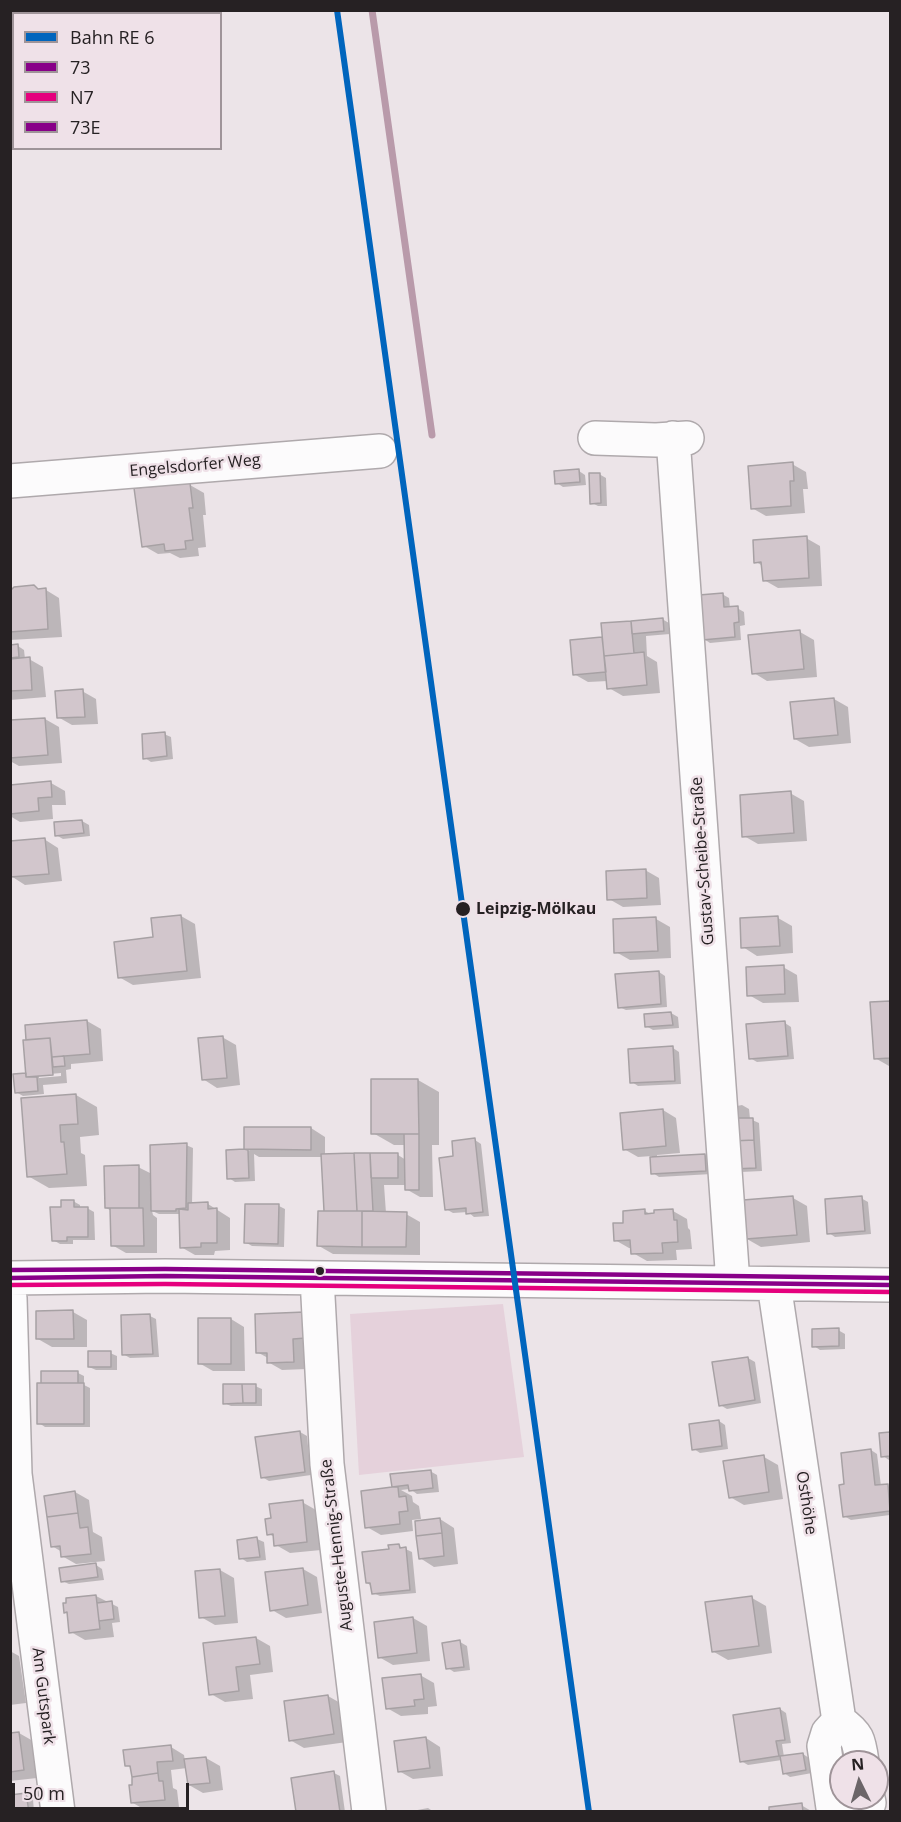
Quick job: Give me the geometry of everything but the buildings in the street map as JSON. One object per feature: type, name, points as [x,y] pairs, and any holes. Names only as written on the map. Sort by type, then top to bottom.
[{"type":"street","name":"Gustav-Scheibe-Straße","points":[[595,438],[656,440],[680,438],[733,1283]]},
{"type":"street","name":"Engelsdorfer Weg","points":[[10,481],[380,451]]},
{"type":"street","points":[[10,1278],[165,1276],[891,1285]]},
{"type":"street","name":"Auguste-Hennig-Straße","points":[[317,1278],[327,1464],[369,1812]]},
{"type":"street","name":"Osthöhe","points":[[774,1284],[839,1721]]},
{"type":"street","name":"Am Gutspark","points":[[10,1298],[22,1617],[58,1812]]},
{"type":"street","points":[[837,1812],[833,1808],[824,1746],[828,1733],[839,1721],[858,1738],[860,1750]]},
{"type":"shaded area","points":[[503,1304],[524,1457],[359,1475],[350,1314]]},
{"type":"waterway","points":[[372,10],[432,435]]},
{"type":"transit line","points":[[337,10],[589,1812]]},
{"type":"transit line","name":"73E","points":[[10,1270],[165,1269],[890,1278]]},
{"type":"transit line","name":"73","points":[[10,1278],[165,1276],[890,1285]]},
{"type":"transit line","name":"N7","points":[[10,1285],[165,1284],[890,1292]]},
{"type":"place","name":"Leipzig-Mölkau","points":[[463,909]]}]
